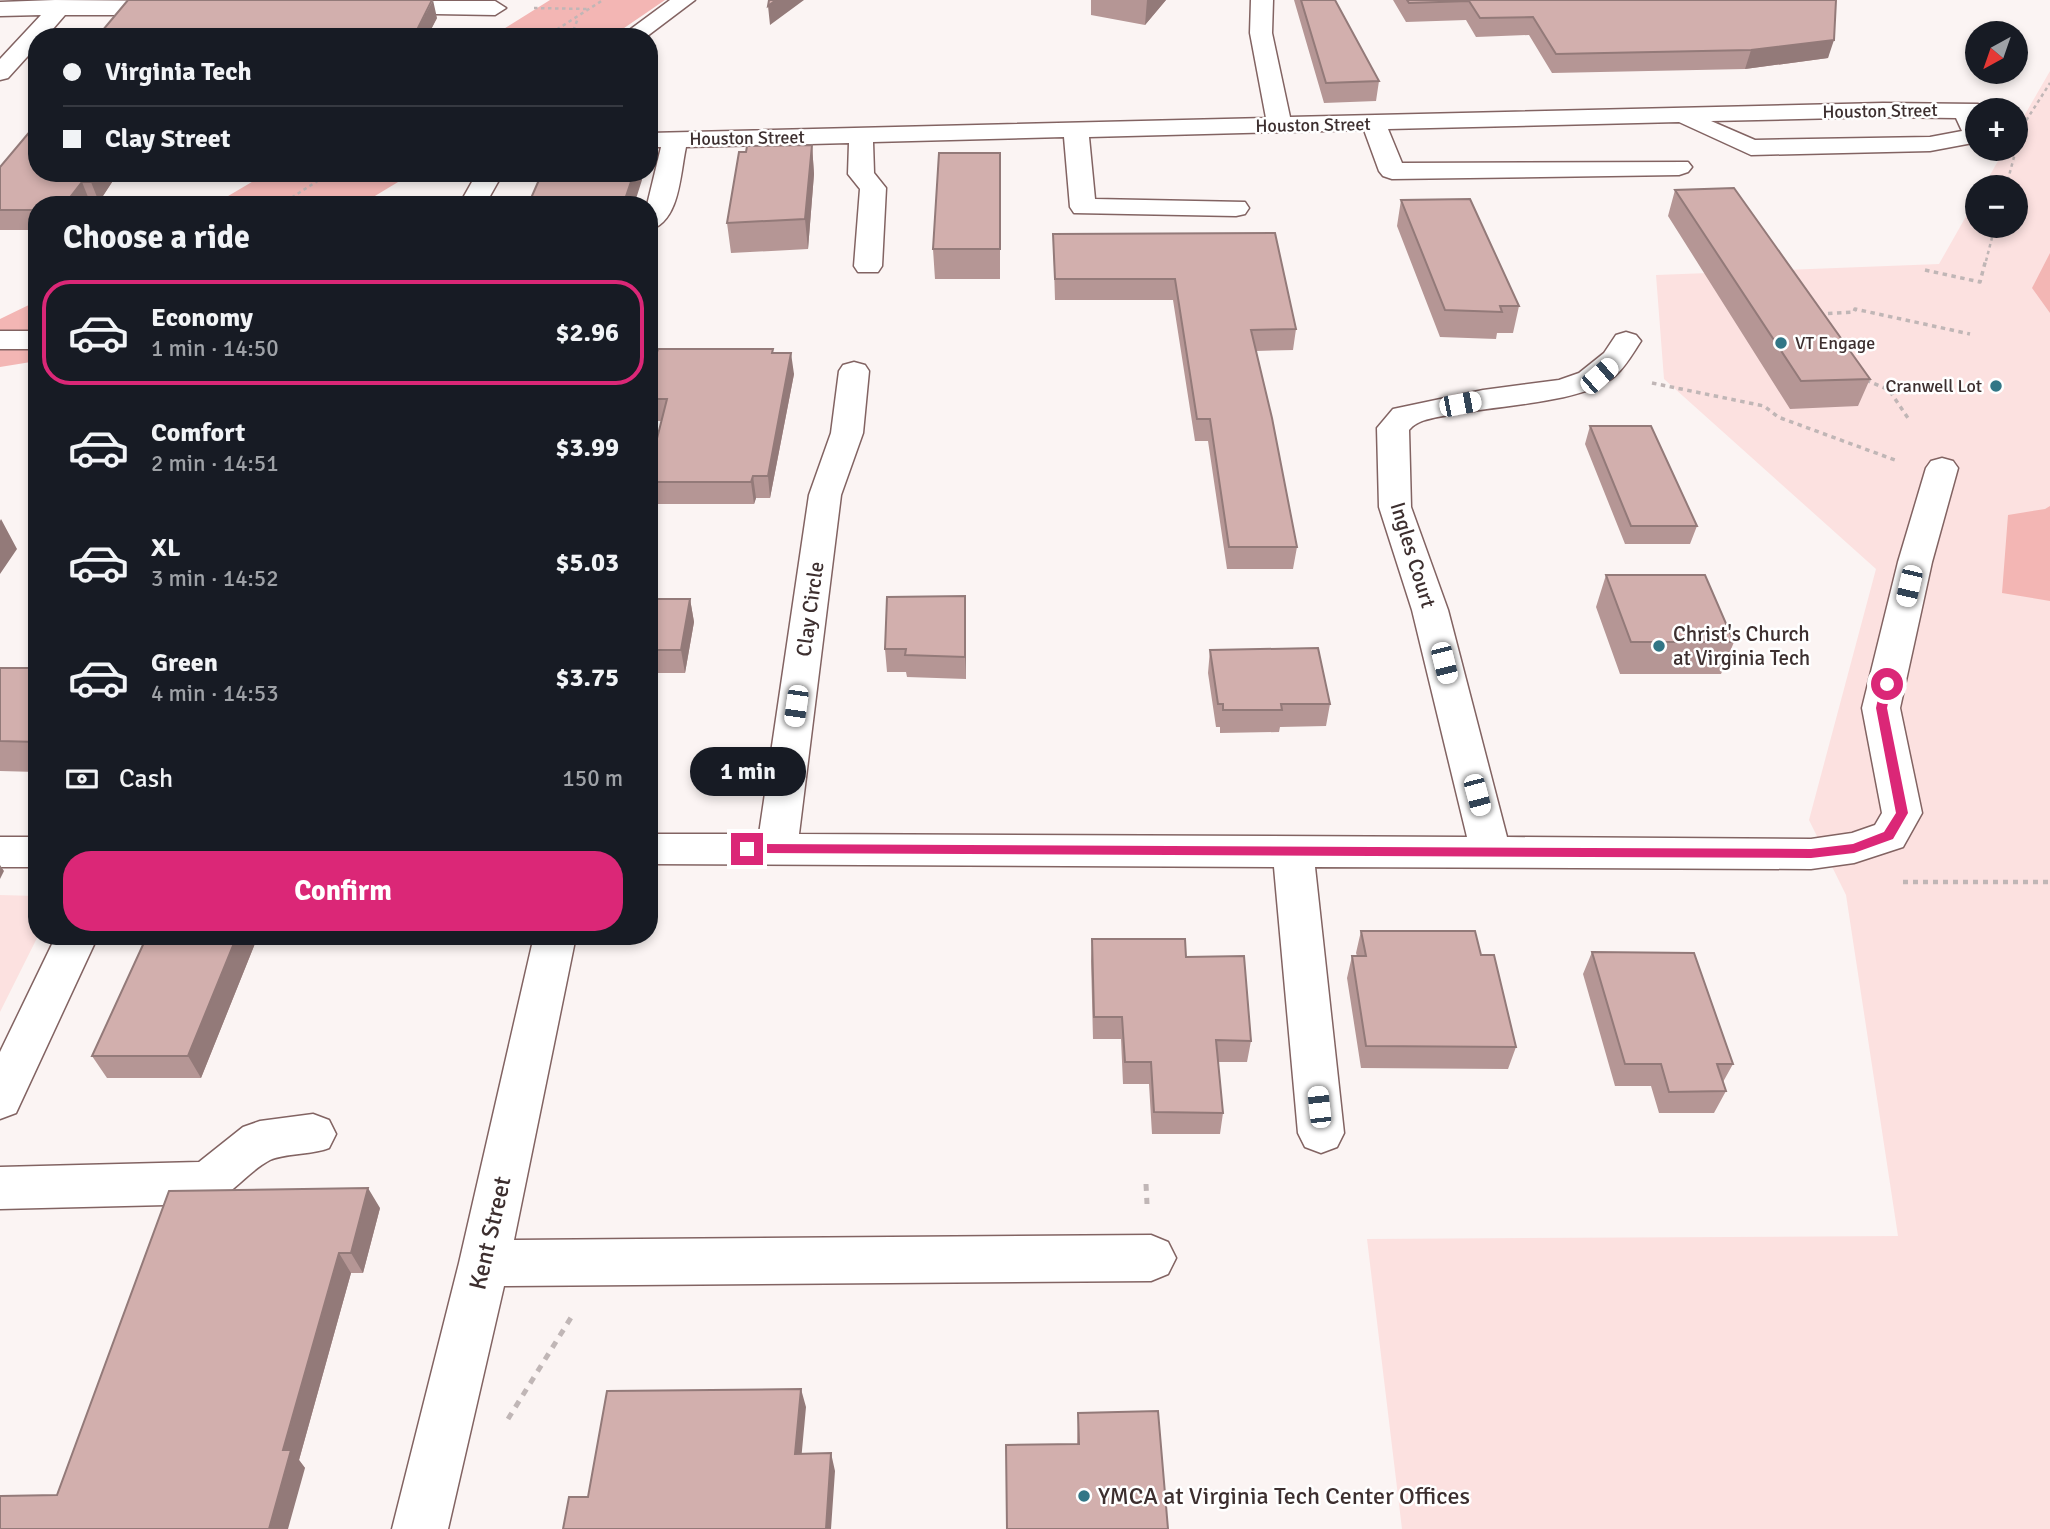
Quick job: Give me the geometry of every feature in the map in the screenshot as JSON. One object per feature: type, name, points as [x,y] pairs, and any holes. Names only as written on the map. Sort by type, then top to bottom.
[{"type":"street","points":[[644,28],[684,0]]},
{"type":"street","points":[[1262,0],[1261,33],[1280,126]]},
{"type":"street","points":[[0,9],[63,4],[194,8]]},
{"type":"street","points":[[41,28],[63,4]]},
{"type":"street","points":[[358,8],[495,8]]},
{"type":"street","points":[[0,73],[28,42]]},
{"type":"street","name":"Houston Street","points":[[662,140],[1883,110],[1965,111]]},
{"type":"street","points":[[1682,117],[1751,148],[1917,145],[1965,137]]},
{"type":"street","points":[[1374,124],[1392,171],[1679,167]]},
{"type":"street","points":[[1076,131],[1083,207],[1236,208]]},
{"type":"street","points":[[861,136],[861,174],[873,188],[868,266]]},
{"type":"street","points":[[658,202],[662,140]]},
{"type":"street","points":[[0,340],[28,340]]},
{"type":"street","name":"Ingles Court","points":[[1492,852],[1430,610],[1395,507],[1393,428],[1404,416],[1415,413],[1505,395],[1559,391],[1599,376],[1617,360],[1626,341]]},
{"type":"street","name":"Clay Circle","points":[[777,849],[825,495],[847,433],[854,371]]},
{"type":"street","points":[[658,849],[1811,854],[1854,848],[1888,836],[1902,813],[1881,708],[1915,562],[1942,468]]},
{"type":"street","points":[[1293,851],[1321,1133]]},
{"type":"street","points":[[0,852],[28,852]]},
{"type":"street","points":[[0,1099],[73,945]]},
{"type":"street","name":"Kent Street","points":[[421,1529],[484,1263],[553,945]]},
{"type":"street","points":[[0,1188],[208,1183],[260,1141],[313,1134]]},
{"type":"street","points":[[484,1263],[1151,1258]]},
{"type":"path","points":[[559,28],[603,0]]},
{"type":"path","points":[[495,8],[589,9]]},
{"type":"path","points":[[575,28],[578,16]]},
{"type":"path","points":[[2009,175],[2022,127],[2050,82]]},
{"type":"path","points":[[294,196],[316,182]]},
{"type":"path","points":[[1925,270],[1980,282],[1992,238]]},
{"type":"path","points":[[1816,314],[1854,312],[1855,309],[1970,334]]},
{"type":"path","points":[[1865,380],[1889,390],[1908,418]]},
{"type":"path","points":[[1668,385],[1764,406],[1778,417],[1898,461]]},
{"type":"path","points":[[1902,882],[2048,882],[2050,885]]},
{"type":"path","points":[[504,1426],[606,1261]]},
{"type":"shaded area","points":[[550,0],[665,0],[624,28],[505,28]]},
{"type":"shaded area","points":[[2050,71],[2050,1529],[1402,1529],[1367,1239],[1898,1236],[1846,895],[1809,820],[1876,569],[1664,379],[1656,275],[1939,264],[1965,218],[1965,238],[2028,238],[2028,175],[1990,175],[1998,161],[2028,161],[2028,109]]},
{"type":"shaded area","points":[[252,182],[398,182],[375,196],[228,196]]},
{"type":"shaded area","points":[[2050,253],[2050,313],[2032,288]]},
{"type":"shaded area","points":[[28,305],[28,362],[0,367],[0,319]]},
{"type":"shaded area","points":[[2050,506],[2050,601],[2002,593],[2008,515]]},
{"type":"shaded area","points":[[0,895],[28,896],[28,945],[34,945],[0,1012]]},
{"type":"building","points":[[128,0],[432,0],[418,28],[105,28]]},
{"type":"building","points":[[1301,0],[1335,0],[1379,81],[1326,83]]},
{"type":"building","points":[[1407,0],[1836,0],[1834,40],[1751,50],[1556,54],[1533,17],[1480,18],[1469,1],[1409,3]]},
{"type":"building","points":[[28,134],[28,182],[82,182],[71,196],[28,196],[28,210],[0,210],[0,167]]},
{"type":"building","points":[[812,145],[805,219],[727,223],[739,152],[746,152],[747,146]]},
{"type":"building","points":[[939,153],[1000,153],[1000,249],[933,249]]},
{"type":"building","points":[[538,182],[631,182],[626,196],[532,196]]},
{"type":"building","points":[[1734,188],[1870,379],[1801,381],[1675,190]]},
{"type":"building","points":[[1470,199],[1519,306],[1500,306],[1502,312],[1445,310],[1401,200]]},
{"type":"building","points":[[1275,233],[1296,329],[1251,330],[1272,418],[1297,547],[1229,547],[1210,419],[1197,419],[1175,279],[1055,279],[1053,234]]},
{"type":"building","points":[[658,349],[773,349],[772,353],[791,353],[768,476],[753,476],[751,482],[658,482],[658,434],[667,399],[658,399]]},
{"type":"building","points":[[1590,426],[1651,426],[1697,526],[1631,526]]},
{"type":"building","points":[[1606,575],[1705,575],[1734,642],[1631,642]]},
{"type":"building","points":[[965,596],[965,657],[905,655],[906,649],[885,649],[887,597]]},
{"type":"building","points":[[658,599],[690,599],[681,650],[658,650]]},
{"type":"building","points":[[1318,648],[1330,704],[1281,704],[1282,710],[1223,710],[1223,704],[1218,704],[1210,650]]},
{"type":"building","points":[[0,668],[28,668],[28,742],[0,741]]},
{"type":"building","points":[[1361,931],[1475,931],[1481,955],[1494,955],[1516,1047],[1366,1046],[1352,956],[1366,956]]},
{"type":"building","points":[[1092,939],[1185,939],[1186,957],[1244,956],[1251,1041],[1216,1040],[1223,1113],[1154,1112],[1151,1062],[1125,1062],[1122,1017],[1094,1017]]},
{"type":"building","points":[[143,945],[233,945],[188,1056],[92,1056]]},
{"type":"building","points":[[1592,952],[1694,953],[1733,1064],[1717,1064],[1726,1091],[1669,1092],[1661,1064],[1625,1064]]},
{"type":"building","points":[[368,1188],[351,1253],[339,1253],[283,1450],[291,1450],[269,1529],[0,1529],[0,1496],[57,1495],[169,1191]]},
{"type":"building","points":[[801,1389],[795,1454],[831,1453],[826,1529],[563,1529],[569,1497],[588,1497],[607,1391]]},
{"type":"building","name":"YMCA at Virginia Tech Center Offices","points":[[1158,1411],[1168,1529],[1007,1529],[1006,1445],[1079,1444],[1078,1413]]},
{"type":"place","name":"VT Engage","points":[[1781,343]]},
{"type":"place","name":"Cranwell Lot","points":[[1996,386]]},
{"type":"place","name":"Christ's Church at Virginia Tech","points":[[1659,646]]},
{"type":"place","name":"YMCA at Virginia Tech Center Offices","points":[[1084,1496]]},
{"type":"route","points":[[747,849],[1811,854],[1854,848],[1888,836],[1902,813],[1881,708],[1887,684]]}]
